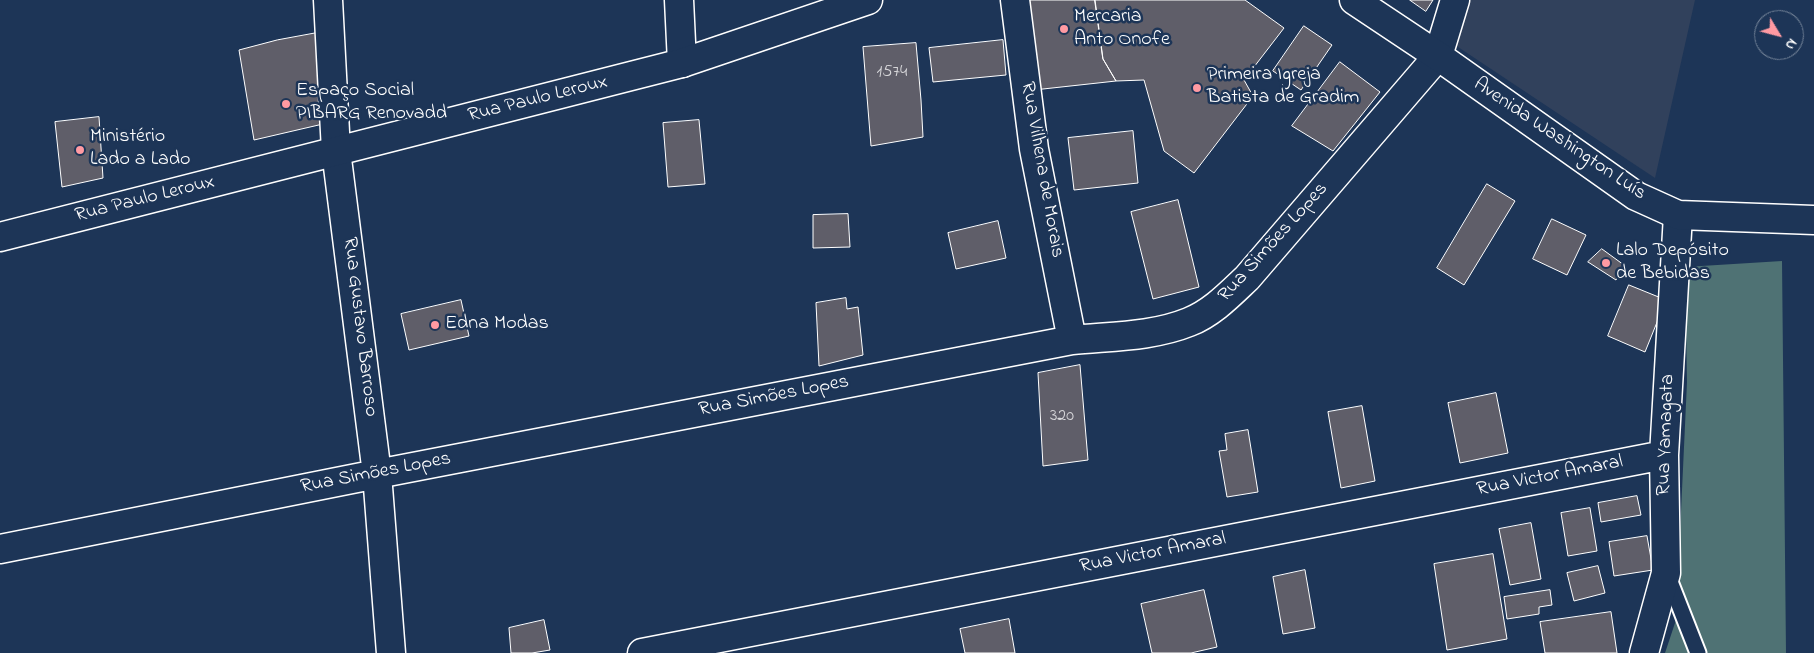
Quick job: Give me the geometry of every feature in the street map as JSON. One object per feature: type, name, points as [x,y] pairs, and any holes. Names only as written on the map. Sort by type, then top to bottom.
[{"type":"street","name":"Rua Gustavo Barroso","points":[[328,0],[336,151],[378,474],[391,653]]},
{"type":"street","points":[[679,0],[682,63]]},
{"type":"street","name":"Rua Paulo Leroux","points":[[0,237],[682,63],[868,0]]},
{"type":"street","name":"Rua Vilhena de Morais","points":[[1015,0],[1034,149],[1072,340]]},
{"type":"street","name":"Avenida Washington Luís","points":[[1354,0],[1438,56],[1636,196],[1678,215],[1814,220]]},
{"type":"street","points":[[1438,56],[1456,0]]},
{"type":"street","name":"Rua Simões Lopes","points":[[0,549],[1072,340],[1158,332],[1190,322],[1217,306],[1247,278],[1438,56]]},
{"type":"street","name":"Rua Yamagata","points":[[1644,653],[1666,573],[1664,455],[1678,215]]},
{"type":"street","name":"Rua Victor Amaral","points":[[642,653],[1664,455]]},
{"type":"lane","points":[[1666,573],[1693,636],[1698,653]]},
{"type":"shaded area","points":[[1465,0],[1695,0],[1655,178],[1452,43]]},
{"type":"green space","points":[[1782,261],[1786,653],[1665,653],[1676,620],[1687,382],[1685,267]]},
{"type":"building","name":"Mercaria Anto Onofe","points":[[1026,0],[1095,0],[1103,59],[1116,81],[1034,90]]},
{"type":"building","name":"Primeira Igreja Batista de Gradim","points":[[1095,0],[1245,0],[1284,28],[1244,80],[1253,96],[1194,173],[1164,151],[1144,80],[1116,81],[1103,59]]},
{"type":"building","points":[[1410,0],[1433,0],[1426,11]]},
{"type":"building","points":[[1304,26],[1332,45],[1301,90],[1273,71]]},
{"type":"building","name":"Espaço Social PIBARG Renovadd","points":[[317,33],[323,124],[254,140],[239,50],[277,40]]},
{"type":"building","points":[[1003,40],[1006,75],[933,82],[929,48]]},
{"type":"building","points":[[916,43],[923,137],[871,146],[863,47]]},
{"type":"building","points":[[1340,62],[1380,92],[1333,151],[1292,126]]},
{"type":"building","name":"Ministério Lado a Lado","points":[[99,117],[103,178],[62,187],[55,122]]},
{"type":"building","points":[[699,120],[705,184],[668,187],[663,123]]},
{"type":"building","points":[[1133,131],[1138,183],[1074,190],[1068,138]]},
{"type":"building","points":[[1487,184],[1515,201],[1464,285],[1437,268]]},
{"type":"building","points":[[1178,200],[1199,287],[1153,299],[1131,212]]},
{"type":"building","points":[[848,214],[850,247],[813,248],[813,215]]},
{"type":"building","points":[[1552,219],[1586,235],[1567,275],[1533,259]]},
{"type":"building","points":[[998,221],[1006,258],[956,269],[948,233]]},
{"type":"building","name":"Lalo Depósito de Bebidas","points":[[1602,249],[1624,265],[1616,280],[1588,262]]},
{"type":"building","points":[[1629,285],[1666,300],[1645,352],[1608,336]]},
{"type":"building","points":[[846,298],[847,309],[858,307],[863,355],[819,366],[816,303]]},
{"type":"building","name":"Edna Modas","points":[[461,300],[469,336],[409,350],[401,314]]},
{"type":"building","points":[[1080,365],[1088,460],[1043,466],[1038,373]]},
{"type":"building","points":[[1496,393],[1508,453],[1460,463],[1448,403]]},
{"type":"building","points":[[1362,406],[1375,481],[1341,488],[1328,412]]},
{"type":"building","points":[[1248,430],[1258,492],[1227,497],[1219,451],[1227,450],[1225,434]]},
{"type":"building","points":[[1637,496],[1641,515],[1601,522],[1598,503]]},
{"type":"building","points":[[1590,508],[1597,551],[1568,556],[1561,513]]},
{"type":"building","points":[[1531,523],[1541,579],[1510,585],[1499,529]]},
{"type":"building","points":[[1647,536],[1653,570],[1614,576],[1609,542]]},
{"type":"building","points":[[1493,554],[1507,639],[1447,650],[1434,564]]},
{"type":"building","points":[[1598,566],[1605,593],[1574,601],[1567,573]]},
{"type":"building","points":[[1305,570],[1315,628],[1283,634],[1273,577]]},
{"type":"building","points":[[1204,590],[1217,647],[1191,653],[1152,653],[1141,604]]},
{"type":"building","points":[[1550,590],[1552,605],[1539,607],[1539,614],[1507,619],[1504,597]]},
{"type":"building","points":[[1611,612],[1617,653],[1545,653],[1540,622]]},
{"type":"building","points":[[1009,619],[1015,653],[965,653],[960,629]]},
{"type":"building","points":[[544,620],[550,650],[532,653],[511,653],[509,628]]},
{"type":"place","name":"Mercaria Anto Onofe","points":[[1064,29]]},
{"type":"place","name":"Primeira Igreja Batista de Gradim","points":[[1197,88]]},
{"type":"place","name":"Espaço Social PIBARG Renovadd","points":[[286,104]]},
{"type":"place","name":"Ministério Lado a Lado","points":[[80,150]]},
{"type":"place","name":"Lalo Depósito de Bebidas","points":[[1606,263]]},
{"type":"place","name":"Edna Modas","points":[[435,325]]}]
